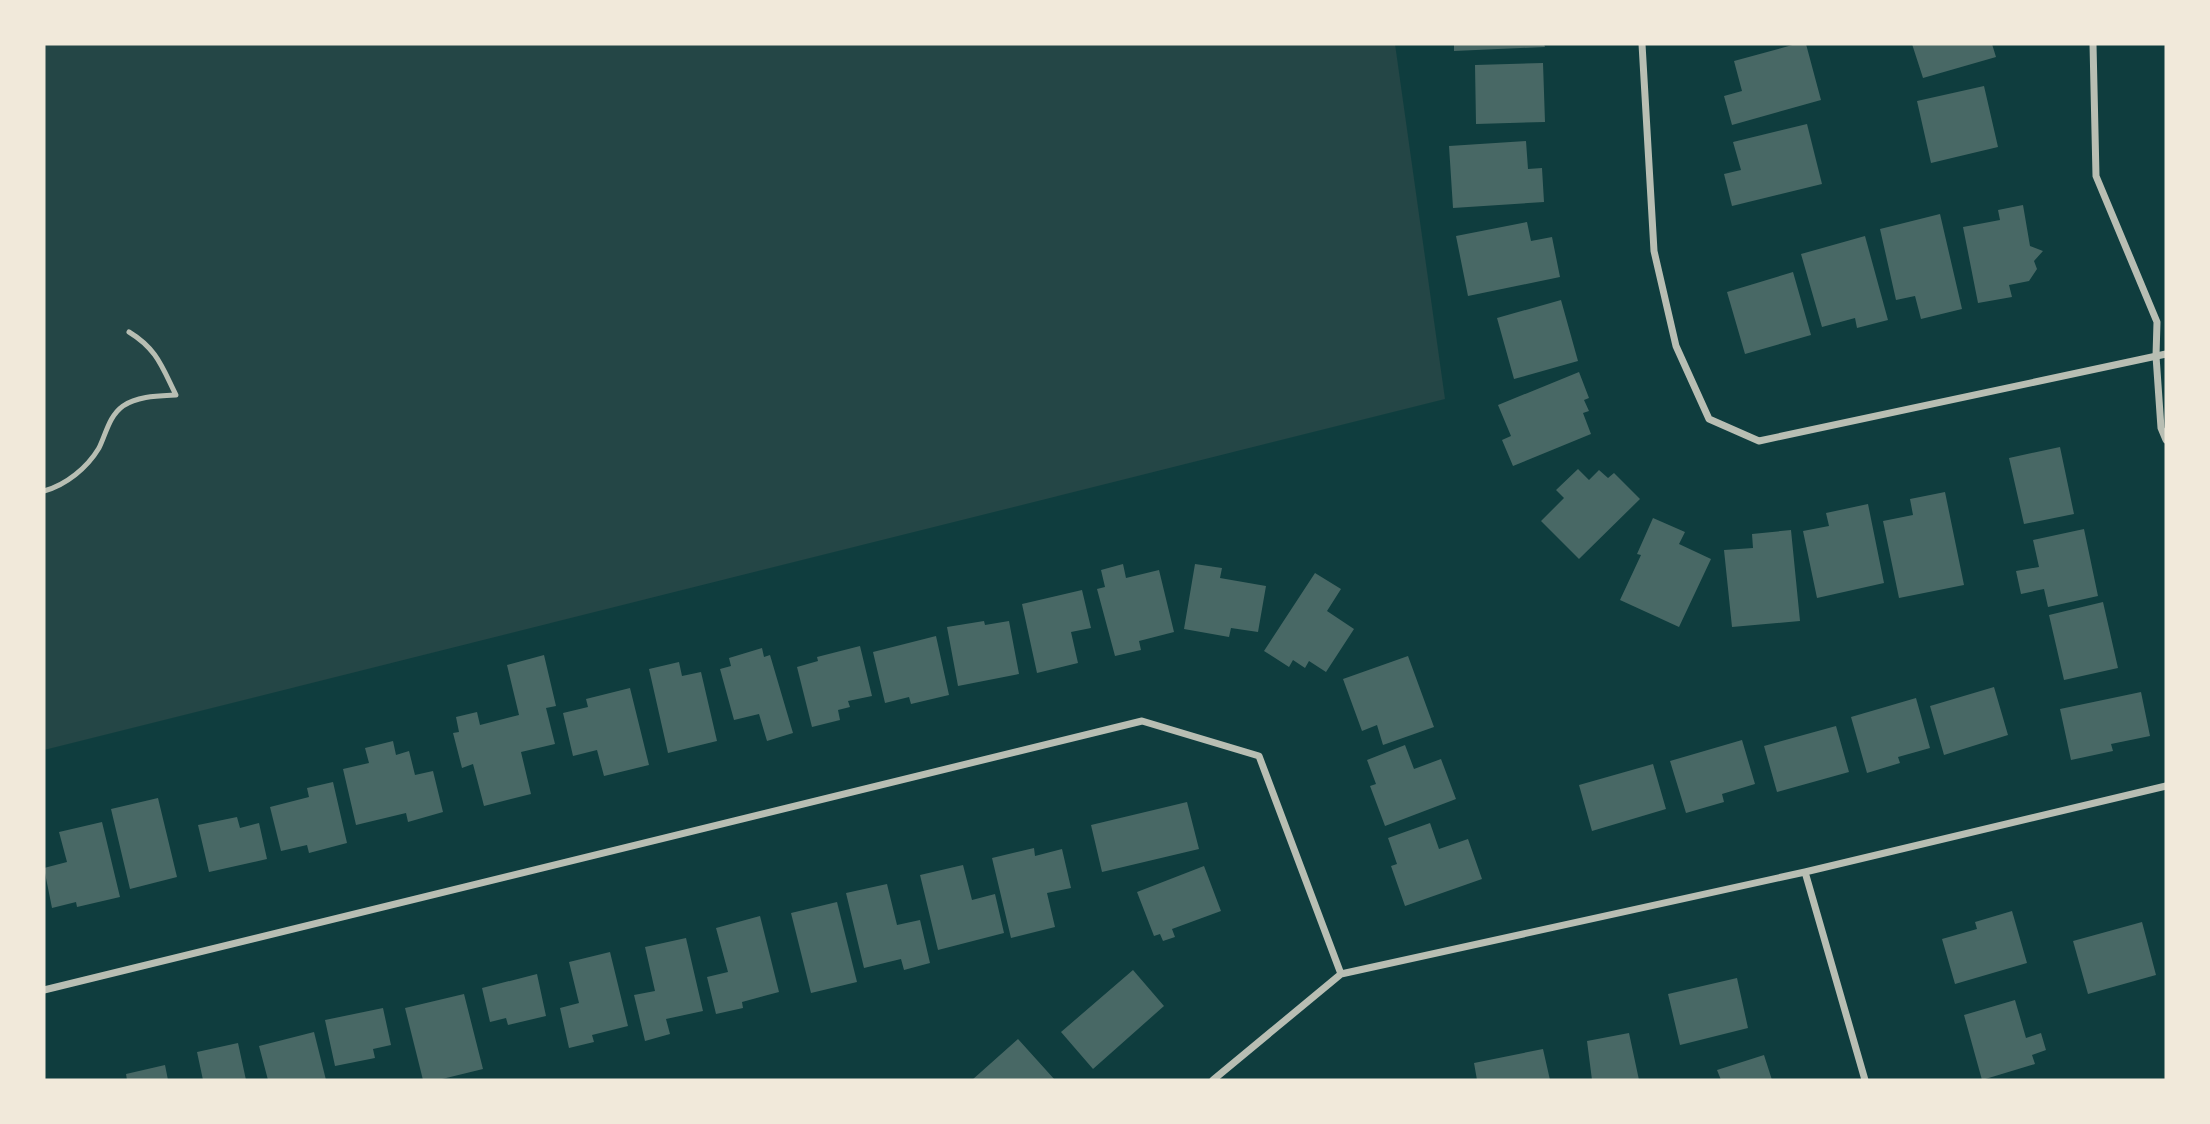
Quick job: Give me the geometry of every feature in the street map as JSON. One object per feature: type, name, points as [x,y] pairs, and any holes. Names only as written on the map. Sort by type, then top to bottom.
[{"type":"street","points":[[1642,44],[1654,251],[1676,346],[1709,419],[1759,441],[2166,354]]},
{"type":"street","points":[[2093,44],[2096,176],[2157,322],[2156,356],[2161,428],[2166,440]]},
{"type":"street","points":[[44,990],[1142,721],[1259,756],[1341,974]]},
{"type":"street","points":[[1213,1080],[1341,974],[1805,872],[2166,786]]},
{"type":"street","points":[[1805,872],[1866,1080]]},
{"type":"lane","points":[[44,491],[64,483],[91,460],[110,421],[122,407],[137,400],[176,395],[160,359],[145,341],[129,332]]},
{"type":"shaded area","points":[[44,44],[1395,44],[1445,399],[44,750]]},
{"type":"building","points":[[1454,44],[1544,44],[1545,47],[1454,51]]},
{"type":"building","points":[[1796,44],[1806,44],[1821,100],[1732,125],[1724,96],[1742,91],[1734,61]]},
{"type":"building","points":[[1912,44],[1992,44],[1996,57],[1923,78]]},
{"type":"building","points":[[1543,63],[1545,122],[1476,124],[1475,65]]},
{"type":"building","points":[[1984,86],[1998,147],[1931,163],[1917,101]]},
{"type":"building","points":[[1807,124],[1822,184],[1732,206],[1724,174],[1741,170],[1733,142]]},
{"type":"building","points":[[1526,141],[1528,169],[1542,168],[1544,202],[1453,208],[1449,146]]},
{"type":"building","points":[[2023,205],[2030,246],[2043,251],[2034,261],[2037,269],[2029,281],[2009,285],[2012,297],[1978,303],[1963,227],[2000,220],[1998,210]]},
{"type":"building","points":[[1940,214],[1962,309],[1921,319],[1915,296],[1896,300],[1880,229]]},
{"type":"building","points":[[1527,222],[1531,241],[1552,237],[1560,277],[1468,296],[1456,236]]},
{"type":"building","points":[[1865,236],[1888,320],[1857,328],[1855,318],[1822,327],[1801,254]]},
{"type":"building","points":[[1793,272],[1811,335],[1745,354],[1727,292]]},
{"type":"building","points":[[1561,300],[1578,361],[1514,379],[1497,318]]},
{"type":"building","points":[[1579,372],[1589,398],[1584,400],[1589,411],[1583,413],[1591,434],[1513,466],[1502,440],[1511,436],[1498,405]]},
{"type":"building","points":[[2060,447],[2074,514],[2024,524],[2009,458]]},
{"type":"building","points":[[1578,469],[1589,480],[1599,470],[1608,478],[1614,473],[1640,499],[1579,559],[1541,521],[1564,498],[1556,490]]},
{"type":"building","points":[[1945,492],[1964,585],[1899,598],[1883,521],[1913,515],[1910,499]]},
{"type":"building","points":[[1868,504],[1884,583],[1817,598],[1803,531],[1829,526],[1826,513]]},
{"type":"building","points":[[1653,518],[1685,532],[1679,544],[1711,559],[1679,627],[1620,600],[1641,555],[1637,554]]},
{"type":"building","points":[[2084,529],[2098,596],[2048,607],[2044,589],[2021,594],[2016,571],[2039,567],[2033,540]]},
{"type":"building","points":[[1791,530],[1800,621],[1732,627],[1724,550],[1753,548],[1752,534]]},
{"type":"building","points":[[1123,564],[1126,578],[1159,570],[1174,632],[1139,641],[1141,650],[1115,656],[1097,589],[1105,587],[1101,570]]},
{"type":"building","points":[[1195,564],[1222,568],[1220,578],[1266,586],[1258,632],[1231,628],[1229,637],[1184,629]]},
{"type":"building","points":[[1315,573],[1341,589],[1327,611],[1354,629],[1326,672],[1309,661],[1305,668],[1293,660],[1289,667],[1264,651]]},
{"type":"building","points":[[1082,590],[1091,628],[1071,632],[1078,663],[1037,673],[1022,604]]},
{"type":"building","points":[[2103,602],[2118,668],[2064,680],[2049,615]]},
{"type":"building","points":[[984,621],[985,625],[1009,621],[1019,674],[958,686],[947,627]]},
{"type":"building","points":[[936,636],[949,695],[911,704],[909,697],[885,703],[873,652]]},
{"type":"building","points":[[860,646],[872,696],[848,701],[850,707],[838,710],[840,720],[812,727],[797,667],[818,661],[817,657]]},
{"type":"building","points":[[762,648],[764,657],[770,655],[793,733],[767,741],[759,714],[734,720],[720,669],[731,666],[729,658]]},
{"type":"building","points":[[544,655],[556,706],[546,708],[555,744],[521,752],[531,794],[484,806],[473,764],[462,768],[453,733],[459,732],[456,717],[477,712],[480,725],[519,715],[507,665]]},
{"type":"building","points":[[1408,656],[1434,727],[1383,745],[1377,725],[1362,731],[1343,679]]},
{"type":"building","points":[[679,662],[682,676],[701,672],[717,741],[668,753],[649,669]]},
{"type":"building","points":[[1994,687],[2008,735],[1944,755],[1930,706]]},
{"type":"building","points":[[630,688],[649,765],[604,776],[597,750],[573,756],[563,713],[588,707],[586,699]]},
{"type":"building","points":[[2141,692],[2150,736],[2111,744],[2113,751],[2071,760],[2060,709]]},
{"type":"building","points":[[1916,698],[1930,748],[1898,757],[1900,763],[1867,773],[1851,717]]},
{"type":"building","points":[[1836,726],[1849,772],[1777,792],[1764,746]]},
{"type":"building","points":[[1742,740],[1755,784],[1722,794],[1724,802],[1686,813],[1670,761]]},
{"type":"building","points":[[393,741],[396,755],[409,751],[415,775],[433,771],[443,812],[408,822],[406,813],[356,825],[343,769],[369,763],[365,748]]},
{"type":"building","points":[[1405,745],[1414,769],[1441,759],[1456,799],[1385,826],[1370,786],[1376,784],[1367,760]]},
{"type":"building","points":[[1653,764],[1666,809],[1592,831],[1579,785]]},
{"type":"building","points":[[333,782],[347,843],[309,853],[307,845],[281,851],[270,807],[309,797],[307,788]]},
{"type":"building","points":[[158,798],[177,877],[130,889],[111,809]]},
{"type":"building","points":[[1187,802],[1199,849],[1102,872],[1091,825]]},
{"type":"building","points":[[237,817],[240,828],[259,823],[267,859],[209,872],[198,825]]},
{"type":"building","points":[[102,822],[120,897],[77,907],[76,902],[52,908],[44,868],[67,862],[59,832]]},
{"type":"building","points":[[1430,823],[1439,849],[1468,839],[1482,879],[1405,906],[1391,866],[1397,864],[1388,838]]},
{"type":"building","points":[[1034,848],[1035,856],[1062,849],[1071,888],[1047,893],[1055,927],[1011,938],[992,858]]},
{"type":"building","points":[[963,865],[972,900],[995,894],[1004,933],[938,950],[920,875]]},
{"type":"building","points":[[1204,866],[1221,911],[1172,929],[1175,937],[1163,941],[1160,934],[1154,936],[1137,892]]},
{"type":"building","points":[[887,884],[897,925],[920,920],[930,963],[904,970],[901,959],[864,968],[846,893]]},
{"type":"building","points":[[837,902],[857,982],[811,993],[791,913]]},
{"type":"building","points":[[2012,911],[2027,963],[1955,984],[1942,939],[1977,929],[1975,922]]},
{"type":"building","points":[[760,916],[779,992],[742,1002],[743,1008],[716,1014],[707,977],[728,972],[716,928]]},
{"type":"building","points":[[2142,922],[2156,975],[2088,994],[2073,941]]},
{"type":"building","points":[[686,938],[703,1011],[666,1019],[670,1034],[645,1041],[634,995],[655,991],[645,947]]},
{"type":"building","points":[[610,952],[628,1026],[592,1035],[594,1042],[569,1048],[560,1008],[579,1003],[569,962]]},
{"type":"building","points":[[1133,970],[1164,1006],[1093,1069],[1061,1032]]},
{"type":"building","points":[[537,974],[546,1016],[508,1025],[506,1018],[490,1022],[482,988]]},
{"type":"building","points":[[1737,978],[1748,1028],[1680,1045],[1668,994]]},
{"type":"building","points":[[464,994],[483,1069],[438,1080],[423,1080],[405,1008]]},
{"type":"building","points":[[2015,1000],[2026,1038],[2041,1033],[2046,1050],[2032,1055],[2035,1064],[1982,1080],[1964,1015]]},
{"type":"building","points":[[383,1008],[391,1045],[373,1049],[375,1058],[335,1066],[325,1020]]},
{"type":"building","points":[[314,1032],[326,1080],[268,1080],[259,1046]]},
{"type":"building","points":[[1629,1033],[1639,1080],[1592,1080],[1587,1041]]},
{"type":"building","points":[[1018,1039],[1055,1080],[972,1080]]},
{"type":"building","points":[[238,1043],[246,1080],[203,1080],[197,1052]]},
{"type":"building","points":[[1543,1049],[1550,1080],[1477,1080],[1474,1063]]},
{"type":"building","points":[[1764,1055],[1772,1080],[1721,1080],[1717,1070]]},
{"type":"building","points":[[165,1065],[168,1080],[127,1080],[126,1074]]}]
